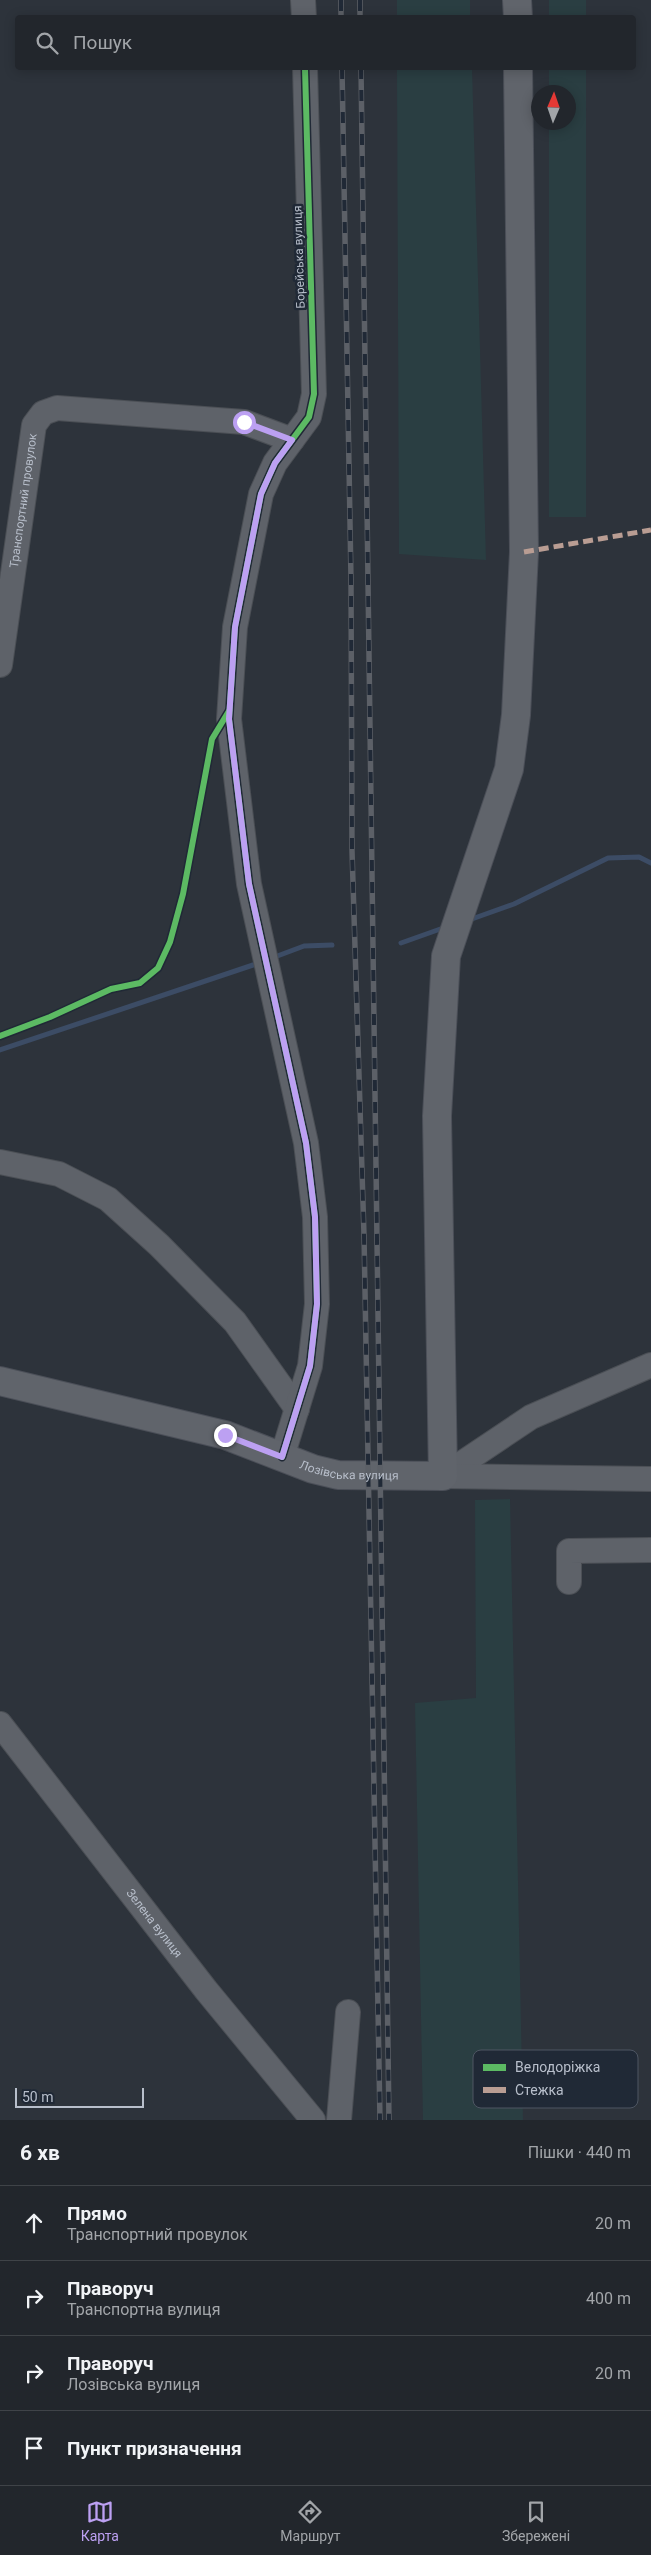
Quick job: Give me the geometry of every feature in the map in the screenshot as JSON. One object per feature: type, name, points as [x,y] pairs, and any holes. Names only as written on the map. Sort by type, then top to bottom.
[{"type":"main road","points":[[517,0],[518,15]]},
{"type":"main road","points":[[443,1476],[437,1116],[446,956],[509,770],[515,723],[524,552],[518,70]]},
{"type":"main road","name":"Лозівська вулиця","points":[[0,1382],[225,1435],[313,1469],[338,1475],[443,1476]]},
{"type":"street","points":[[303,0],[304,15]]},
{"type":"street","name":"Борейська вулиця","points":[[282,1457],[310,1366],[317,1304],[315,1217],[306,1143],[249,884],[229,719],[235,627],[261,494],[275,463],[309,417],[314,394],[305,70]]},
{"type":"street","name":"Транспортний провулок","points":[[0,664],[34,425],[43,413],[57,408],[244,422],[292,440]]},
{"type":"street","points":[[0,1162],[59,1174],[108,1199],[159,1245],[236,1322],[297,1409]]},
{"type":"street","points":[[443,1476],[531,1417],[651,1365]]},
{"type":"street","name":"Лозівська вулиця","points":[[443,1476],[651,1479]]},
{"type":"street","points":[[569,1582],[569,1551],[651,1550]]},
{"type":"street","name":"Зелена вулиця","points":[[0,1724],[206,1990],[313,2120]]},
{"type":"street","points":[[339,2120],[348,2012]]},
{"type":"green space","points":[[397,0],[470,0],[470,15],[397,15]]},
{"type":"green space","points":[[549,0],[586,0],[586,15],[549,15]]},
{"type":"green space","points":[[397,70],[472,70],[486,560],[399,554]]},
{"type":"green space","points":[[549,70],[586,70],[586,517],[549,517],[549,130],[576,130],[576,85],[549,85]]},
{"type":"green space","points":[[510,1499],[522,2050],[473,2050],[473,2108],[523,2108],[523,2120],[423,2120],[415,1703],[476,1698],[475,1500]]},
{"type":"waterway","points":[[469,920],[514,904],[608,858],[639,857],[651,863]]},
{"type":"waterway","points":[[401,943],[446,927]]},
{"type":"waterway","points":[[272,958],[304,946],[332,945]]},
{"type":"waterway","points":[[0,1050],[259,963]]},
{"type":"railway","points":[[341,0],[341,15]]},
{"type":"railway","points":[[360,0],[360,15]]},
{"type":"railway","points":[[342,70],[351,579],[352,851],[364,1235],[380,2120]]},
{"type":"railway","points":[[361,70],[389,2120]]},
{"type":"marked path","points":[[524,552],[651,530]]},
{"type":"cycle path","points":[[282,1457],[310,1366],[317,1304],[315,1217],[306,1143],[249,884],[229,719],[235,627],[261,494],[275,463],[309,417],[314,394],[305,70]]},
{"type":"cycle path","points":[[0,1036],[50,1017],[111,989],[140,983],[158,968],[170,942],[183,894],[212,739],[229,711]]},
{"type":"route","points":[[225,1435],[282,1457],[310,1366],[317,1304],[315,1217],[306,1143],[249,884],[229,719],[235,627],[261,494],[275,463],[292,440],[244,422]]}]
